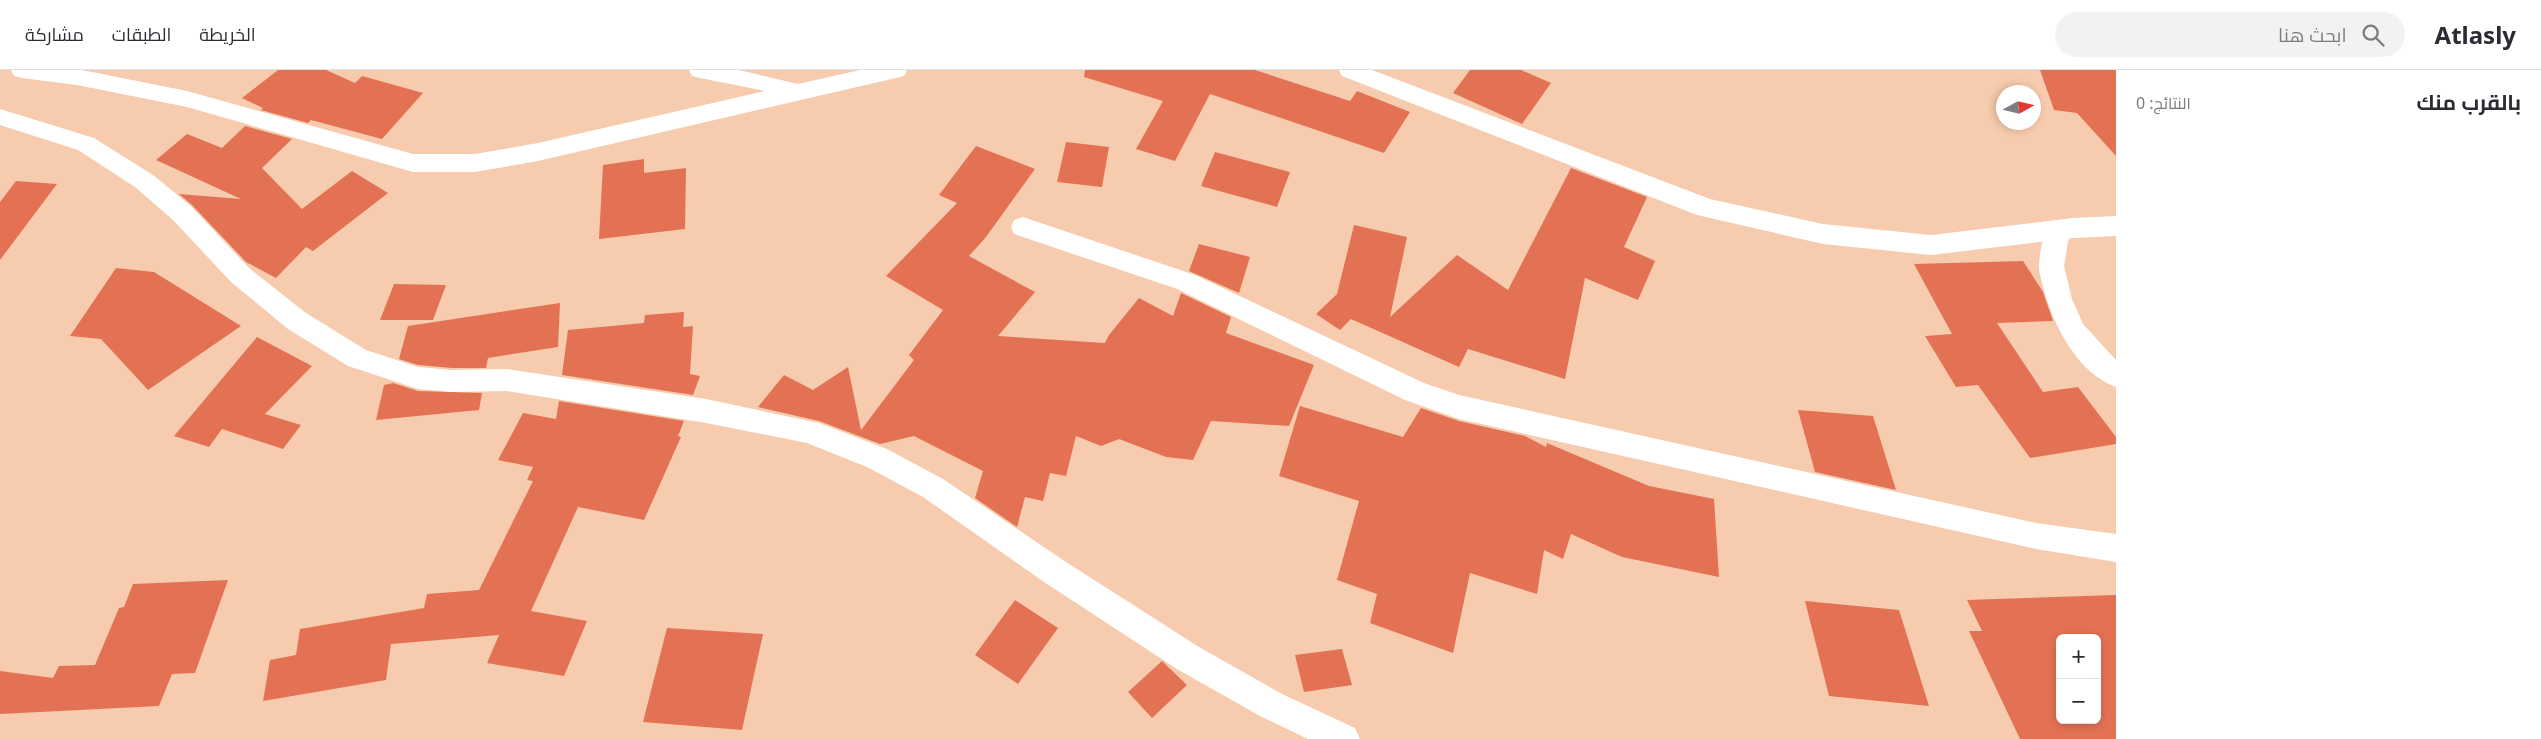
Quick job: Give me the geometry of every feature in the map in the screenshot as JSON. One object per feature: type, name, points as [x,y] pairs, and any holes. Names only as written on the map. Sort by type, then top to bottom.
[{"type":"street","points":[[22,70],[78,73],[187,99],[413,163],[475,163],[538,152],[799,90],[896,70]]},
{"type":"street","points":[[700,70],[799,90]]},
{"type":"street","points":[[1350,70],[1706,208],[1823,234],[1931,245],[2058,230],[2116,226]]},
{"type":"street","points":[[0,117],[86,144],[144,181],[182,212],[240,275],[297,321],[357,358],[418,378],[452,381],[507,380],[706,411],[809,431],[877,458],[933,488],[1055,572],[1188,658],[1271,705],[1344,739]]},
{"type":"street","points":[[1023,227],[1186,282],[1415,392],[1460,407],[2036,536],[2116,548]]},
{"type":"street","points":[[2058,230],[2051,266],[2059,299],[2072,330],[2096,359],[2116,376]]},
{"type":"building","points":[[278,70],[326,70],[355,83],[362,76],[423,93],[382,139],[311,120],[308,123],[261,110],[263,108],[242,98]]},
{"type":"building","points":[[1085,70],[1255,70],[1350,101],[1357,91],[1410,112],[1384,153],[1210,94],[1175,161],[1136,149],[1163,101],[1084,77]]},
{"type":"building","points":[[1470,70],[1521,70],[1551,83],[1522,124],[1453,93]]},
{"type":"building","points":[[2040,70],[2116,70],[2116,156],[2077,113],[2054,110]]},
{"type":"building","points":[[245,126],[292,139],[262,168],[302,209],[352,171],[388,193],[313,251],[306,247],[276,278],[246,262],[192,205],[179,194],[241,199],[156,160],[187,134],[222,148]]},
{"type":"building","points":[[1066,142],[1109,147],[1102,187],[1057,182]]},
{"type":"building","points":[[976,146],[1035,169],[986,237],[969,256],[1035,292],[998,336],[1105,343],[1109,335],[1139,298],[1173,316],[1181,293],[1231,317],[1226,333],[1314,365],[1289,426],[1211,421],[1193,460],[1166,457],[1119,439],[1101,446],[1076,436],[1066,476],[1050,473],[1043,501],[1025,497],[1017,527],[975,498],[983,471],[914,436],[880,444],[819,421],[758,407],[784,375],[813,390],[848,367],[861,430],[914,360],[909,355],[943,310],[886,276],[957,203],[939,195]]},
{"type":"building","points":[[1215,152],[1290,172],[1277,207],[1201,186]]},
{"type":"building","points":[[644,159],[644,173],[686,168],[685,229],[599,239],[603,165]]},
{"type":"building","points":[[1571,168],[1647,197],[1624,247],[1655,261],[1638,300],[1585,278],[1565,379],[1468,349],[1459,367],[1351,319],[1340,330],[1316,314],[1337,294],[1354,225],[1407,237],[1390,317],[1457,255],[1508,290]]},
{"type":"building","points":[[16,181],[57,184],[0,260],[0,202]]},
{"type":"building","points":[[1199,244],[1250,257],[1239,293],[1189,271]]},
{"type":"building","points":[[2023,261],[2043,292],[2053,321],[1997,323],[2043,392],[2078,387],[2116,437],[2116,444],[2030,458],[1978,385],[1956,387],[1925,336],[1952,334],[1914,264]]},
{"type":"building","points":[[116,268],[154,272],[241,326],[148,390],[101,339],[70,336]]},
{"type":"building","points":[[394,284],[446,285],[433,320],[380,320]]},
{"type":"building","points":[[560,303],[558,347],[488,358],[486,368],[418,365],[399,359],[408,326]]},
{"type":"building","points":[[684,312],[683,327],[693,326],[690,374],[700,376],[693,395],[562,375],[568,330],[644,323],[645,315]]},
{"type":"building","points":[[257,337],[312,366],[265,414],[301,425],[283,449],[222,429],[209,447],[174,436]]},
{"type":"building","points":[[393,383],[418,391],[482,393],[479,410],[376,420],[384,385]]},
{"type":"building","points":[[559,401],[684,421],[678,436],[681,437],[644,520],[578,507],[531,611],[587,621],[564,676],[487,663],[499,635],[391,644],[386,680],[263,701],[270,660],[296,655],[300,629],[424,608],[427,594],[479,590],[533,481],[527,480],[533,467],[498,460],[523,413],[556,419]]},
{"type":"building","points":[[1300,406],[1403,437],[1421,408],[1459,421],[1525,436],[1546,447],[1547,443],[1649,486],[1714,499],[1719,577],[1622,557],[1571,534],[1563,559],[1544,550],[1537,594],[1470,573],[1453,653],[1370,623],[1377,594],[1337,580],[1359,501],[1279,476]]},
{"type":"building","points":[[1798,410],[1873,416],[1896,490],[1815,472]]},
{"type":"building","points":[[228,580],[195,673],[172,674],[159,706],[0,714],[0,671],[53,678],[59,666],[95,665],[119,608],[124,607],[133,584]]},
{"type":"building","points":[[2116,595],[2116,739],[2020,739],[1969,631],[1982,631],[1967,600]]},
{"type":"building","points":[[1015,600],[1058,628],[1018,684],[975,655]]},
{"type":"building","points":[[1805,601],[1899,610],[1929,706],[1829,696]]},
{"type":"building","points":[[667,628],[763,634],[742,730],[643,722]]},
{"type":"building","points":[[1342,649],[1352,685],[1304,692],[1295,655]]},
{"type":"building","points":[[1162,661],[1187,685],[1152,718],[1128,692]]}]
